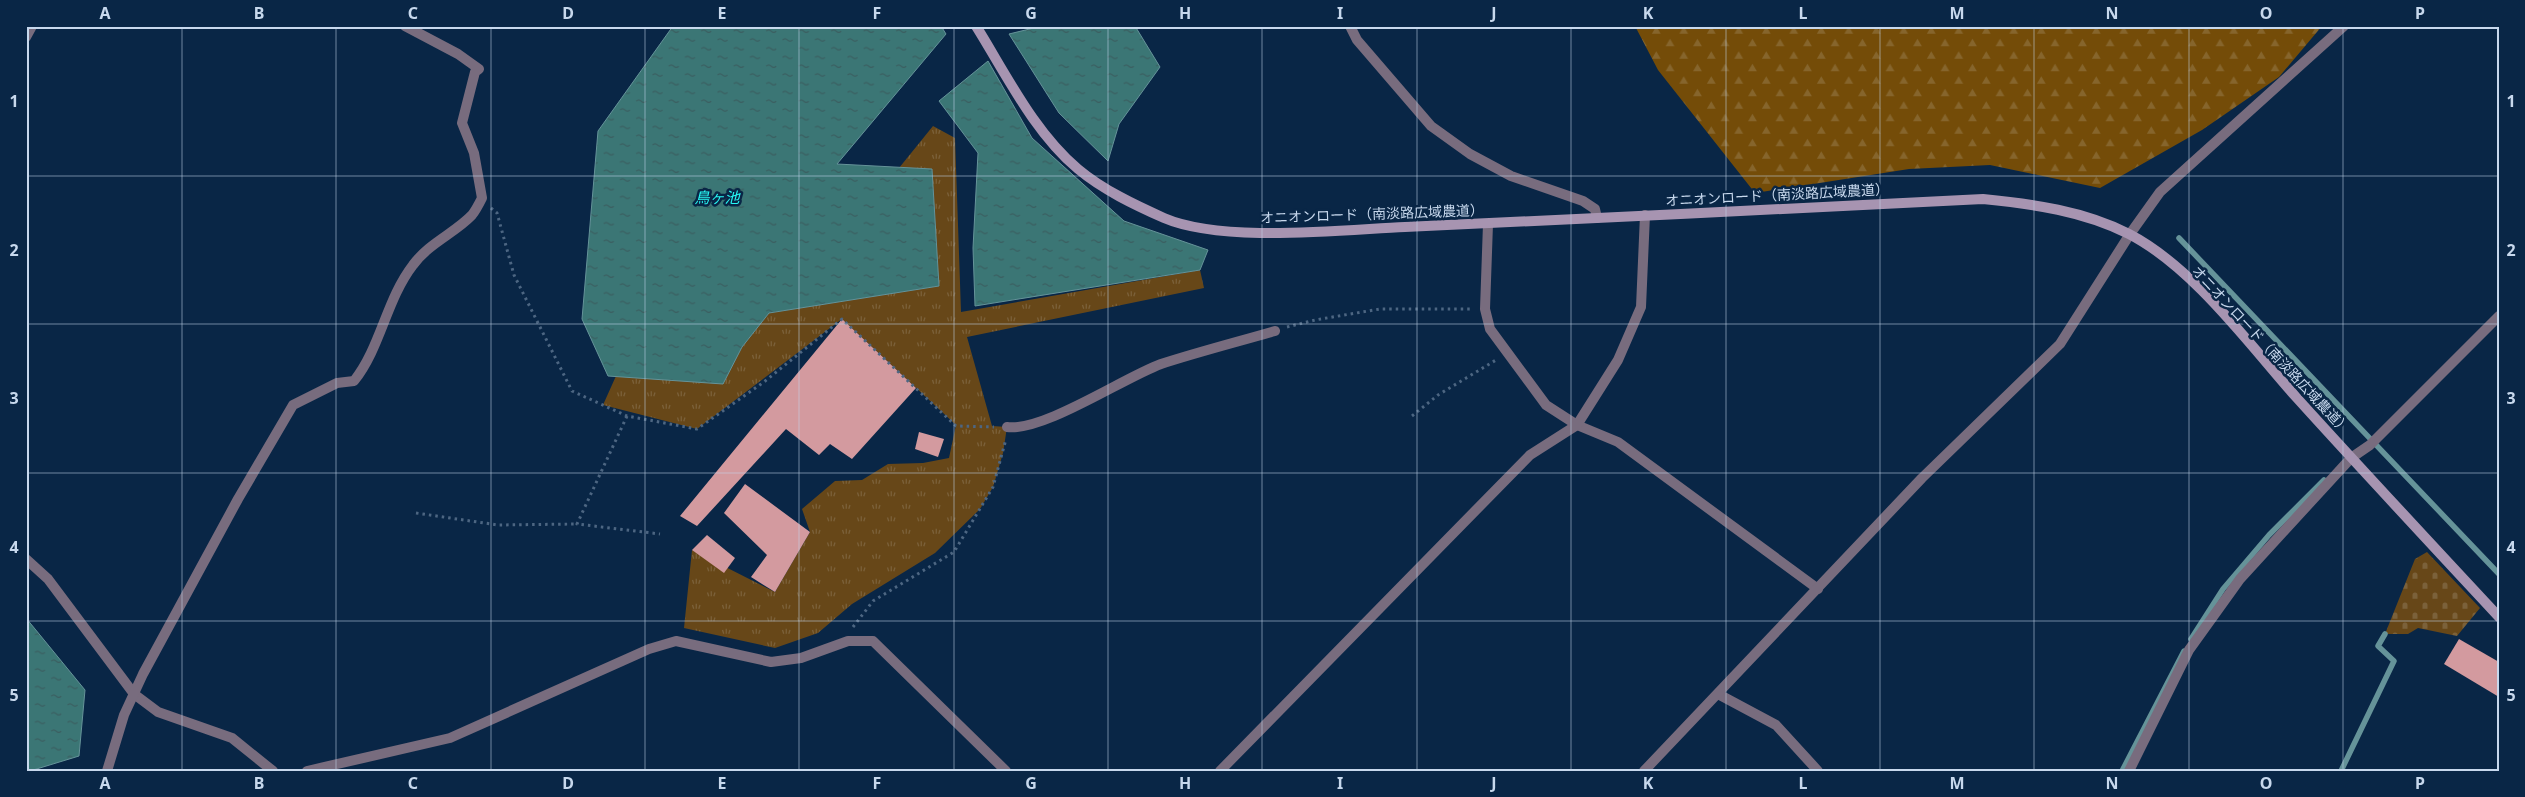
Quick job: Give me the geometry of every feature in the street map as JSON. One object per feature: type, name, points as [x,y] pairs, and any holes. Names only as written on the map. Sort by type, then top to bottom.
[{"type":"street","points":[[26,37],[32,26]]},
{"type":"street","points":[[107,771],[124,715],[134,694],[238,499],[293,405],[337,383],[354,381],[363,370],[394,293],[414,264],[437,241],[472,215],[482,198],[474,153],[462,123],[476,72],[479,69],[458,54],[405,26]]},
{"type":"street","name":"オニオンロード（南淡路広域農道）","points":[[976,26],[1042,131],[1078,169],[1124,199],[1168,220],[1217,230],[1280,232],[1488,224],[1645,214],[1983,199],[2024,203],[2070,212],[2130,234],[2167,259],[2207,297],[2351,458],[2499,617]]},
{"type":"street","points":[[1350,26],[1357,40],[1431,126],[1470,154],[1511,176],[1583,201],[1595,209],[1597,218]]},
{"type":"street","points":[[1644,771],[1922,478],[2060,344],[2130,234],[2160,192],[2344,26]]},
{"type":"street","points":[[1220,771],[1530,456],[1577,424],[1618,360],[1641,307],[1645,214]]},
{"type":"street","points":[[1488,224],[1484,309],[1490,329],[1546,405],[1577,424],[1618,442],[1818,589]]},
{"type":"street","points":[[2129,771],[2189,650],[2240,579],[2351,458],[2370,445],[2499,316]]},
{"type":"street","points":[[1007,427],[1014,428],[1040,422],[1118,383],[1160,365],[1274,330]]},
{"type":"street","points":[[26,559],[48,579],[134,694],[158,712],[232,738],[273,771]]},
{"type":"street","points":[[307,771],[450,738],[649,649],[676,641],[771,662],[801,658],[848,641],[873,641],[1006,771]]},
{"type":"street","points":[[1718,694],[1776,725],[1818,771]]},
{"type":"path","points":[[482,198],[497,213],[514,275],[572,391],[627,416],[697,429],[764,382],[842,319],[956,426],[1007,427],[1004,453],[993,487],[954,552],[873,601],[854,624],[848,641]]},
{"type":"path","points":[[1274,330],[1315,320],[1380,309],[1484,309]]},
{"type":"path","points":[[1412,416],[1438,394],[1508,353]]},
{"type":"path","points":[[577,524],[627,416]]},
{"type":"path","points":[[416,513],[498,525],[577,524],[660,534]]},
{"type":"green space","points":[[1635,26],[2322,26],[2279,77],[2202,130],[2100,188],[1990,165],[1909,169],[1755,193],[1658,70]]},
{"type":"green space","points":[[933,126],[955,138],[961,312],[1200,270],[1204,288],[967,337],[992,426],[1007,427],[1003,453],[993,487],[980,509],[935,553],[852,604],[818,633],[775,648],[684,628],[692,550],[775,592],[810,532],[802,509],[835,481],[862,480],[888,464],[923,463],[949,458],[956,425],[842,319],[697,429],[603,405],[616,376],[723,383],[742,347],[769,313],[939,286],[932,170],[899,168]]},
{"type":"green space","points":[[2427,552],[2480,608],[2457,636],[2418,628],[2408,634],[2385,634],[2415,559]]},
{"type":"water","name":"鳥ヶ池","points":[[673,26],[941,26],[946,34],[837,164],[932,169],[939,286],[769,313],[742,347],[723,384],[608,376],[582,319],[598,131]]},
{"type":"water","points":[[1042,26],[1135,26],[1160,67],[1119,124],[1108,161],[1059,113],[1009,34]]},
{"type":"water","points":[[988,61],[1032,138],[1124,221],[1208,250],[1200,270],[975,306],[973,248],[978,153],[939,101]]},
{"type":"water","points":[[26,618],[85,690],[79,756],[30,771],[26,771]]},
{"type":"building","points":[[842,319],[916,388],[852,459],[830,444],[819,455],[786,429],[697,526],[680,516]]},
{"type":"building","points":[[919,432],[944,439],[938,457],[915,449]]},
{"type":"building","points":[[745,484],[810,532],[775,592],[751,577],[767,555],[724,513]]},
{"type":"building","points":[[707,535],[735,558],[724,573],[692,550]]},
{"type":"building","points":[[2459,639],[2499,662],[2499,697],[2444,664]]},
{"type":"waterway","points":[[2179,238],[2499,574]]},
{"type":"waterway","points":[[2191,639],[2223,589],[2269,535],[2324,480]]},
{"type":"waterway","points":[[2341,771],[2394,661],[2378,646],[2385,634]]},
{"type":"waterway","points":[[2122,771],[2184,651]]}]
